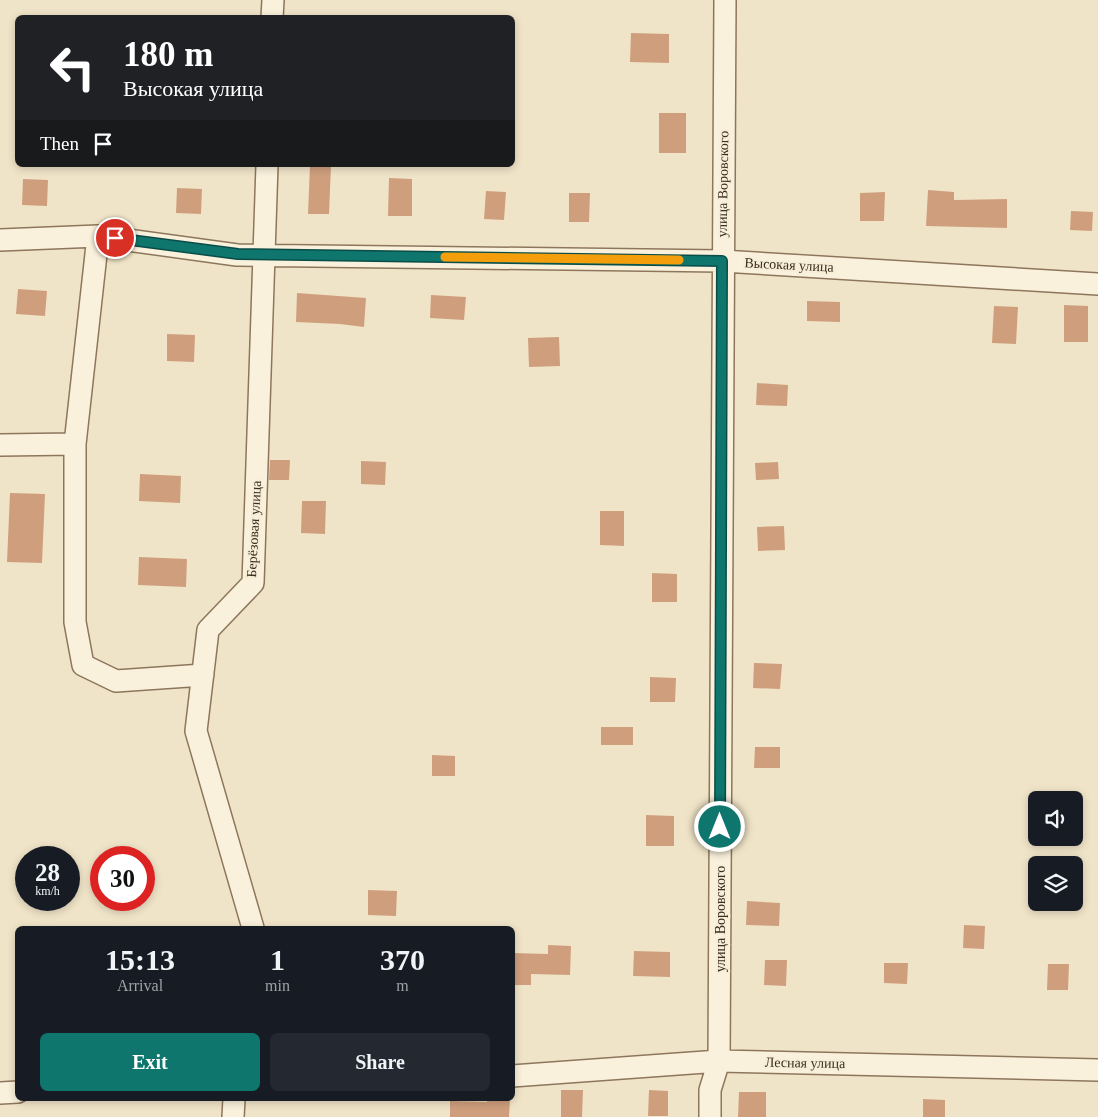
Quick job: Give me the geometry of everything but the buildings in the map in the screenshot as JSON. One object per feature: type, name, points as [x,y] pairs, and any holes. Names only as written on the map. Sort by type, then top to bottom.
[{"type":"street","points":[[272,15],[273,0]]},
{"type":"street","name":"улица Воровского","points":[[710,1117],[710,1090],[719,1061],[722,261],[725,0]]},
{"type":"street","name":"Берёзовая улица","points":[[252,926],[196,730],[208,630],[253,583],[267,167]]},
{"type":"street","points":[[98,236],[74,444],[75,622],[82,665],[116,681],[203,675]]},
{"type":"street","name":"Высокая улица","points":[[0,240],[98,236],[238,254],[263,255],[722,261],[1098,284]]},
{"type":"street","points":[[0,445],[74,444]]},
{"type":"street","name":"Лесная улица","points":[[515,1076],[719,1061],[1098,1070]]},
{"type":"street","points":[[0,1092],[15,1092]]},
{"type":"street","points":[[233,1117],[234,1101]]},
{"type":"slow traffic","points":[[445,257],[679,260]]},
{"type":"route","points":[[115,238],[238,254],[722,261],[720,827]]}]
